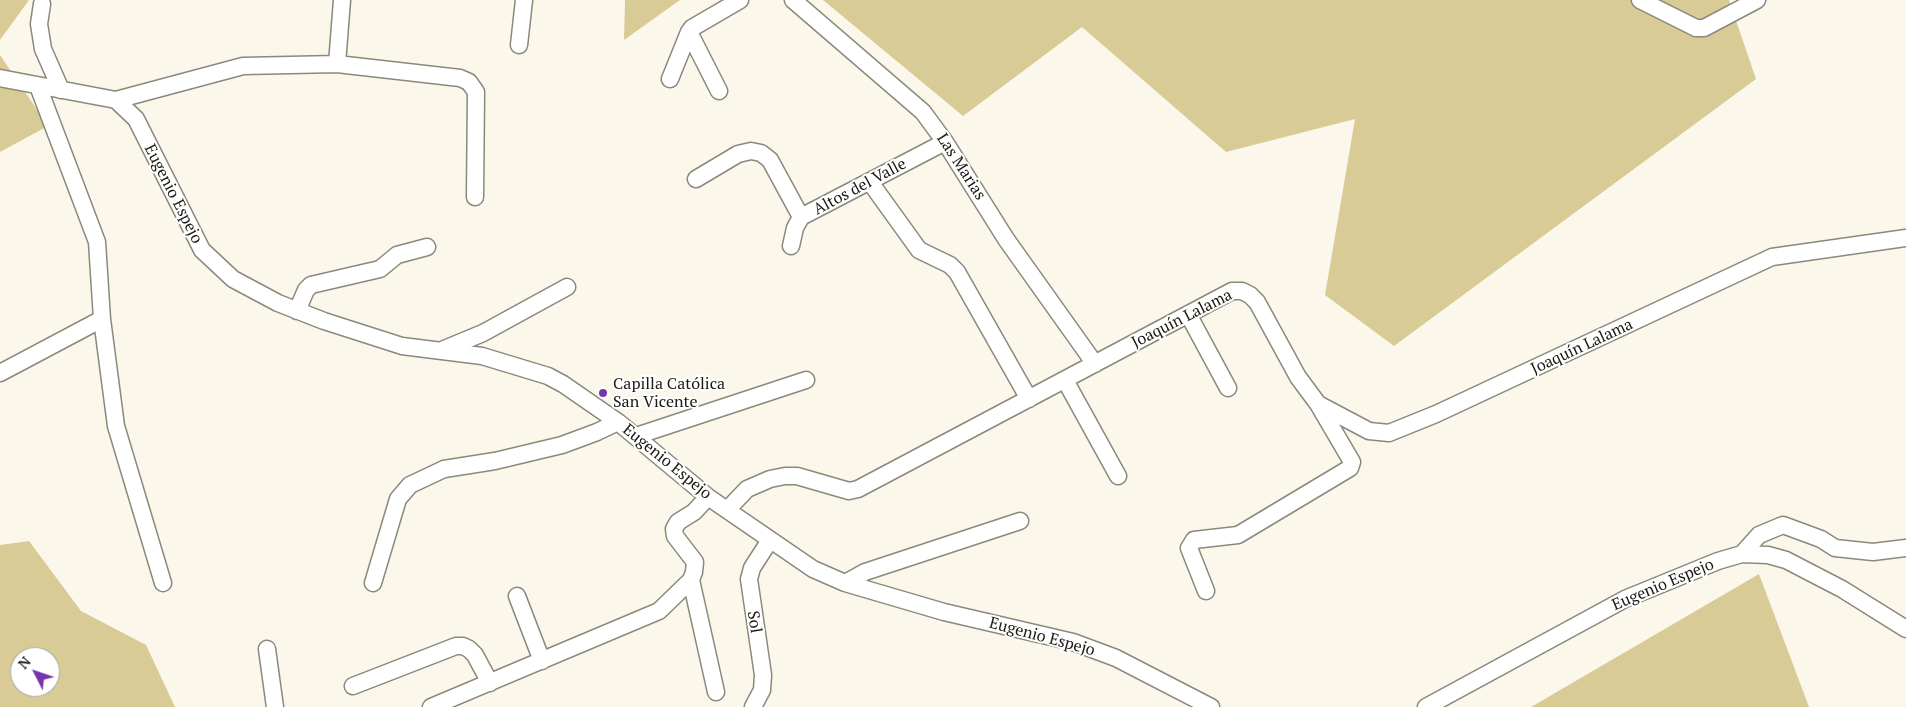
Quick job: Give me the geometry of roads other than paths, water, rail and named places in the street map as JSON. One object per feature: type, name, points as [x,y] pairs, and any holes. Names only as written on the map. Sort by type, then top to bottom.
[{"type":"street","points":[[336,64],[342,0]]},
{"type":"street","points":[[519,45],[524,0]]},
{"type":"street","points":[[670,79],[692,28],[740,0]]},
{"type":"street","name":"Las Marias","points":[[793,0],[923,112],[946,142],[1006,239],[1095,364]]},
{"type":"street","points":[[1640,0],[1696,28],[1704,28],[1757,0]]},
{"type":"street","points":[[42,4],[40,24],[43,49],[61,90]]},
{"type":"street","points":[[690,32],[720,90]]},
{"type":"street","points":[[0,78],[116,100],[243,66],[336,64],[460,78],[469,82],[476,92],[475,197]]},
{"type":"street","points":[[38,86],[97,242],[102,319],[116,426],[163,583]]},
{"type":"street","name":"Eugenio Espejo","points":[[116,100],[136,119],[202,250],[233,279],[297,311],[402,346],[482,356],[548,376],[563,384],[618,422],[708,497],[813,569],[845,583],[944,612],[1073,642],[1116,658],[1211,707]]},
{"type":"street","name":"Altos del Valle","points":[[791,246],[795,228],[802,218],[946,142]]},
{"type":"street","points":[[696,179],[738,154],[750,151],[761,153],[770,160],[802,218]]},
{"type":"street","points":[[870,182],[919,250],[950,265],[957,272],[1030,398]]},
{"type":"street","name":"Joaquín Lalama","points":[[727,510],[747,489],[770,479],[785,476],[797,476],[850,490],[858,489],[1232,291],[1242,291],[1250,294],[1298,377],[1318,404],[1369,431],[1389,433],[1444,410],[1772,257],[1906,238]]},
{"type":"street","points":[[297,311],[306,290],[311,285],[380,269],[397,255],[427,247]]},
{"type":"street","points":[[441,351],[483,333],[566,287]]},
{"type":"street","points":[[1188,314],[1228,388]]},
{"type":"street","points":[[0,372],[102,319]]},
{"type":"street","points":[[636,436],[806,380]]},
{"type":"street","points":[[1065,380],[1118,476]]},
{"type":"street","points":[[1206,591],[1190,548],[1194,540],[1238,535],[1350,468],[1352,462],[1318,404]]},
{"type":"street","points":[[373,582],[398,498],[410,484],[444,469],[495,461],[562,445],[618,422]]},
{"type":"street","points":[[708,497],[694,512],[678,522],[674,529],[675,536],[695,562],[690,580],[716,692]]},
{"type":"street","points":[[845,583],[865,572],[1020,521]]},
{"type":"street","points":[[1742,554],[1759,535],[1783,525],[1821,539],[1836,548],[1873,552],[1906,548]]},
{"type":"street","name":"Sol","points":[[753,707],[762,690],[763,675],[749,579],[752,568],[770,540]]},
{"type":"street","name":"Eugenio Espejo","points":[[1426,707],[1625,599],[1718,561],[1742,554],[1768,555],[1786,560],[1842,589],[1906,629]]},
{"type":"street","points":[[431,707],[659,611],[690,580]]},
{"type":"street","points":[[517,596],[542,661]]},
{"type":"street","points":[[353,686],[456,646],[464,646],[475,655],[490,683]]},
{"type":"street","points":[[267,649],[274,707]]},
{"type":"place","name":"Capilla Católica San Vicente","points":[[603,393]]}]
